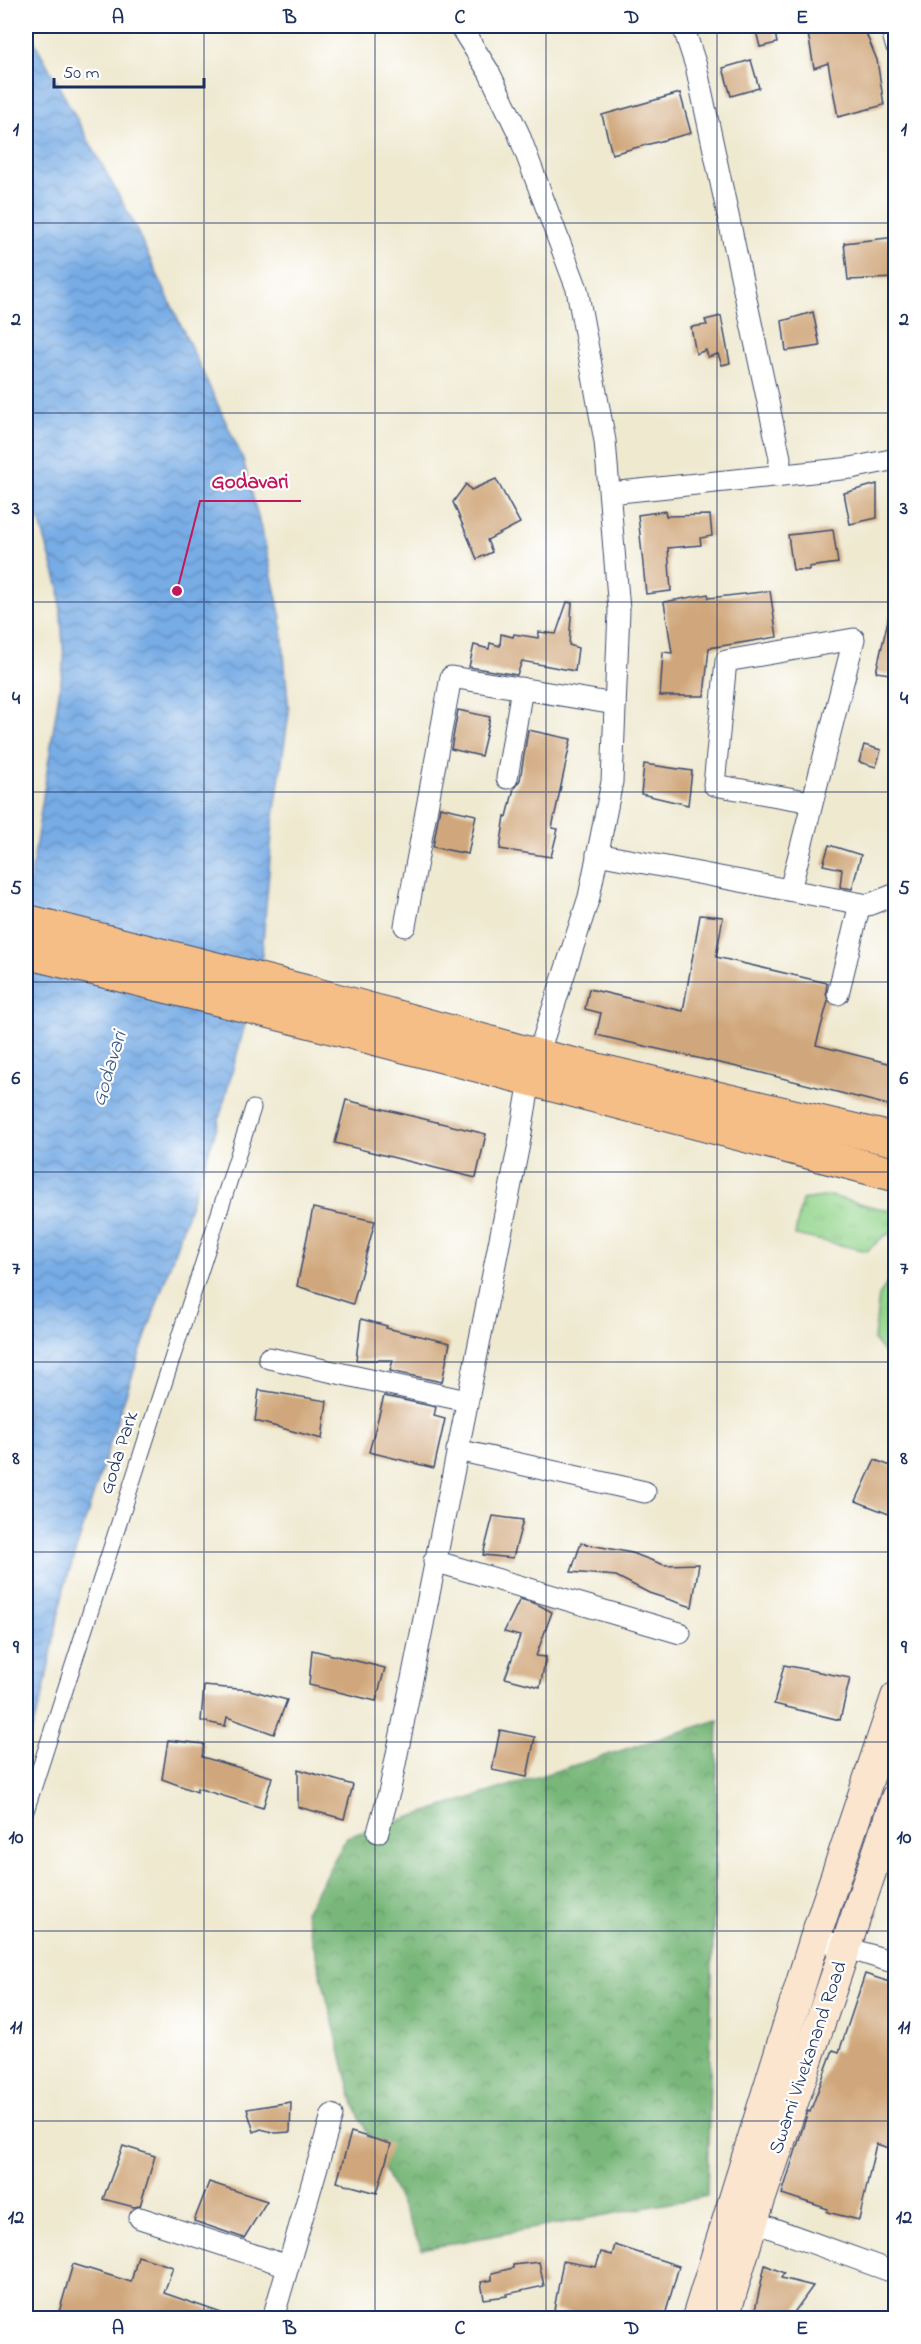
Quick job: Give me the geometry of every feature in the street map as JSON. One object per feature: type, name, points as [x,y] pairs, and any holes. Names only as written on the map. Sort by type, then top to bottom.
[{"type":"main road","points":[[26,921],[310,1007],[534,1068],[896,1175]]},
{"type":"main road","points":[[26,952],[310,1007]]},
{"type":"main road","points":[[534,1068],[896,1140]]},
{"type":"main road","points":[[697,2319],[741,2217],[815,1938],[896,1697]]},
{"type":"main road","name":"Swami Vivekanand Road","points":[[724,2319],[741,2217],[846,1947],[896,1798]]},
{"type":"street","points":[[378,1832],[390,1790],[534,1068],[589,897],[612,782],[619,610],[605,441],[577,289],[518,132],[489,72],[460,26]]},
{"type":"street","points":[[683,26],[696,66],[733,232],[780,458],[779,475]]},
{"type":"street","points":[[891,26],[896,45]]},
{"type":"street","points":[[610,493],[851,468],[896,459]]},
{"type":"street","points":[[790,890],[854,639],[726,661],[714,785],[812,802]]},
{"type":"street","points":[[405,926],[451,677],[615,704]]},
{"type":"street","points":[[507,778],[522,688]]},
{"type":"street","points":[[597,854],[868,906],[896,894]]},
{"type":"street","points":[[838,994],[860,904]]},
{"type":"street","name":"Goda Park","points":[[26,1811],[253,1108]]},
{"type":"street","points":[[268,1358],[467,1401]]},
{"type":"street","points":[[457,1450],[645,1492]]},
{"type":"street","points":[[434,1562],[680,1633]]},
{"type":"street","points":[[815,1938],[896,1963]]},
{"type":"street","points":[[273,2319],[332,2115]]},
{"type":"street","points":[[741,2217],[896,2273]]},
{"type":"street","points":[[140,2218],[288,2266]]},
{"type":"green space","points":[[830,1196],[895,1212],[895,1231],[883,1237],[867,1251],[795,1235],[802,1200]]},
{"type":"green space","points":[[895,1271],[895,1360],[886,1356],[874,1340],[879,1296]]},
{"type":"green space","points":[[718,1720],[707,2196],[422,2249],[354,2105],[305,1912],[347,1837]]},
{"type":"water","points":[[26,26],[131,218],[243,459],[281,618],[289,713],[273,823],[261,966],[217,1127],[119,1415],[64,1588],[43,1695],[26,1748],[26,908],[64,660],[59,588],[41,526],[26,488]]},
{"type":"building","points":[[841,26],[863,26],[877,60],[884,105],[838,117],[828,63],[814,68],[808,33]]},
{"type":"building","points":[[774,27],[777,43],[760,47],[756,31]]},
{"type":"building","points":[[751,60],[759,88],[731,96],[723,68]]},
{"type":"building","points":[[680,93],[691,133],[612,154],[602,115]]},
{"type":"building","points":[[896,237],[896,278],[848,280],[844,243]]},
{"type":"building","points":[[813,312],[820,346],[786,351],[782,321]]},
{"type":"building","points":[[721,316],[730,363],[722,365],[718,354],[708,357],[706,350],[696,354],[691,327],[707,325],[705,320]]},
{"type":"building","points":[[496,479],[520,523],[487,540],[492,552],[477,559],[453,502],[466,484],[471,490]]},
{"type":"building","points":[[877,484],[877,518],[850,524],[844,493]]},
{"type":"building","points":[[665,511],[666,516],[710,515],[712,536],[700,538],[701,545],[668,548],[671,591],[646,594],[638,515]]},
{"type":"building","points":[[833,530],[838,563],[809,567],[809,570],[793,570],[788,535]]},
{"type":"building","points":[[770,591],[777,637],[709,648],[704,696],[660,696],[663,652],[672,653],[664,602],[708,594],[709,598]]},
{"type":"building","points":[[567,602],[572,603],[569,645],[578,648],[575,671],[522,661],[517,675],[469,667],[474,645],[489,649],[490,643],[500,646],[501,634],[538,638],[539,632],[556,634]]},
{"type":"building","points":[[889,616],[896,617],[896,675],[876,672]]},
{"type":"building","points":[[458,710],[490,717],[481,756],[451,749]]},
{"type":"building","points":[[528,730],[571,739],[552,828],[558,829],[551,857],[500,849],[505,816],[507,817],[514,788],[520,780]]},
{"type":"building","points":[[864,745],[881,750],[876,767],[859,762]]},
{"type":"building","points":[[644,764],[692,771],[688,805],[641,794]]},
{"type":"building","points":[[440,807],[476,815],[468,854],[433,847]]},
{"type":"building","points":[[829,845],[861,855],[852,889],[840,887],[842,869],[823,865]]},
{"type":"building","points":[[700,915],[723,917],[716,957],[827,983],[828,1001],[816,1045],[896,1065],[896,1107],[746,1069],[596,1035],[601,1013],[585,1009],[589,989],[683,1011]]},
{"type":"building","points":[[346,1100],[486,1134],[476,1178],[335,1143]]},
{"type":"building","points":[[313,1208],[375,1221],[353,1304],[297,1286]]},
{"type":"building","points":[[361,1319],[387,1326],[386,1328],[450,1343],[442,1382],[390,1371],[393,1360],[356,1360]]},
{"type":"building","points":[[259,1390],[327,1401],[322,1439],[255,1421]]},
{"type":"building","points":[[384,1396],[436,1407],[434,1416],[445,1419],[434,1468],[369,1452]]},
{"type":"building","points":[[875,1460],[896,1468],[896,1517],[856,1501]]},
{"type":"building","points":[[493,1516],[523,1520],[513,1558],[483,1555]]},
{"type":"building","points":[[581,1543],[632,1553],[664,1565],[699,1564],[692,1607],[649,1593],[616,1576],[571,1572]]},
{"type":"building","points":[[520,1599],[552,1612],[536,1656],[546,1657],[540,1687],[505,1678],[520,1636],[504,1632]]},
{"type":"building","points":[[312,1650],[385,1668],[376,1701],[309,1685]]},
{"type":"building","points":[[784,1665],[850,1678],[840,1720],[774,1704]]},
{"type":"building","points":[[204,1686],[250,1690],[287,1700],[274,1734],[227,1717],[225,1726],[201,1721]]},
{"type":"building","points":[[500,1730],[535,1737],[527,1777],[492,1770]]},
{"type":"building","points":[[168,1740],[204,1744],[202,1757],[272,1777],[263,1808],[197,1788],[197,1792],[162,1779]]},
{"type":"building","points":[[298,1769],[353,1785],[344,1819],[298,1807]]},
{"type":"building","points":[[865,1974],[896,1984],[896,2150],[876,2144],[859,2220],[827,2212],[828,2209],[782,2194],[808,2111],[810,2112],[833,2050],[839,2052]]},
{"type":"building","points":[[291,2102],[290,2132],[276,2133],[261,2129],[254,2132],[247,2109]]},
{"type":"building","points":[[351,2132],[391,2144],[377,2193],[337,2182]]},
{"type":"building","points":[[123,2146],[155,2156],[140,2206],[134,2207],[103,2199]]},
{"type":"building","points":[[209,2182],[267,2201],[244,2238],[194,2221]]},
{"type":"building","points":[[615,2245],[679,2266],[664,2319],[593,2319],[554,2310],[563,2261],[596,2267],[601,2252],[612,2255]]},
{"type":"building","points":[[138,2256],[173,2267],[164,2293],[230,2316],[230,2319],[57,2319],[73,2264],[131,2282]]},
{"type":"building","points":[[539,2262],[544,2286],[507,2294],[507,2296],[484,2299],[481,2282],[492,2280],[492,2273],[513,2268],[513,2265]]},
{"type":"building","points":[[765,2265],[784,2273],[781,2278],[813,2286],[790,2318],[769,2312],[768,2315],[755,2310]]},
{"type":"place","name":"Godavari","points":[[177,591]]}]
